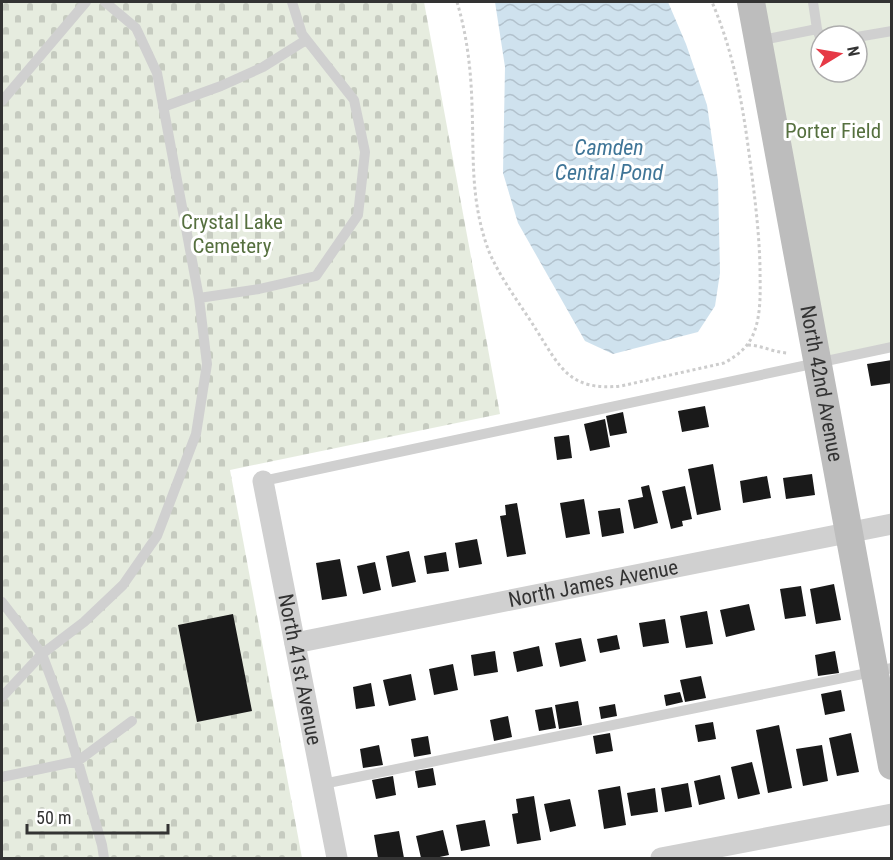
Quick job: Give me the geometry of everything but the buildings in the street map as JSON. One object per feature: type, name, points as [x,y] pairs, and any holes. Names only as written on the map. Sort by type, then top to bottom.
[{"type":"street","name":"North 42nd Avenue","points":[[750,2],[758,41],[805,358],[883,669],[891,766]]},
{"type":"street","name":"North 41st Avenue","points":[[263,481],[337,858]]},
{"type":"street","name":"North James Avenue","points":[[295,643],[891,524]]},
{"type":"street","points":[[661,858],[891,814]]},
{"type":"lane","points":[[2,101],[86,2]]},
{"type":"lane","points":[[2,697],[42,654],[84,622],[123,585],[157,536],[196,434],[207,364],[199,298],[157,73],[136,28],[105,2]]},
{"type":"lane","points":[[199,298],[259,289],[316,276],[358,214],[365,152],[354,100],[302,34],[292,2]]},
{"type":"lane","points":[[813,2],[816,24]]},
{"type":"lane","points":[[758,41],[809,30]]},
{"type":"lane","points":[[869,35],[891,31]]},
{"type":"lane","points":[[163,107],[221,86],[263,67],[306,40]]},
{"type":"lane","points":[[263,481],[805,358],[891,347]]},
{"type":"lane","points":[[2,602],[42,654],[63,710],[104,858]]},
{"type":"lane","points":[[322,784],[883,669]]},
{"type":"lane","points":[[2,777],[78,761],[132,720]]},
{"type":"path","points":[[457,2],[467,42],[469,62],[475,197],[488,249],[502,275],[563,369],[571,376],[595,387],[621,386],[724,363],[748,345],[757,324],[759,242],[756,200],[736,72],[726,36],[712,2]]},
{"type":"path","points":[[748,345],[805,358]]},
{"type":"green space","name":"Crystal Lake Cemetery","points":[[2,2],[424,2],[500,414],[230,470],[302,858],[2,858]]},
{"type":"green space","name":"Porter Field","points":[[751,2],[891,2],[891,347],[817,363]]},
{"type":"water","name":"Camden Central Pond","points":[[495,2],[668,2],[686,44],[707,105],[718,180],[720,273],[715,306],[698,332],[613,354],[585,341],[518,223],[503,173],[505,67]]}]
